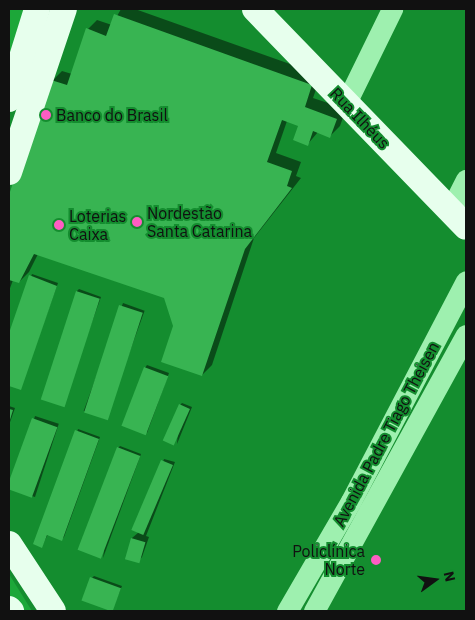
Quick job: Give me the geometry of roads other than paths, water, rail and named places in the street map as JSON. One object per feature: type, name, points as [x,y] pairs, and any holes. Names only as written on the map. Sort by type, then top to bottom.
[{"type":"main road","points":[[9,99],[37,9]]},
{"type":"main road","points":[[9,172],[64,9]]},
{"type":"main road","name":"Rua Ilhéus","points":[[255,9],[458,219]]},
{"type":"main road","points":[[9,544],[53,611]]},
{"type":"street","points":[[346,102],[392,9]]},
{"type":"street","points":[[458,219],[466,180]]},
{"type":"street","name":"Avenida Padre Tiago Theisen","points":[[287,611],[351,501],[466,281]]},
{"type":"street","name":"Avenida Padre Tiago Theisen","points":[[314,611],[466,335]]},
{"type":"street","points":[[39,589],[62,611]]},
{"type":"place","name":"Banco do Brasil","points":[[46,115]]},
{"type":"place","name":"Nordestão Santa Catarina","points":[[137,222]]},
{"type":"place","name":"Loterias Caixa","points":[[59,225]]},
{"type":"place","name":"Policlínica Norte","points":[[376,560]]}]
